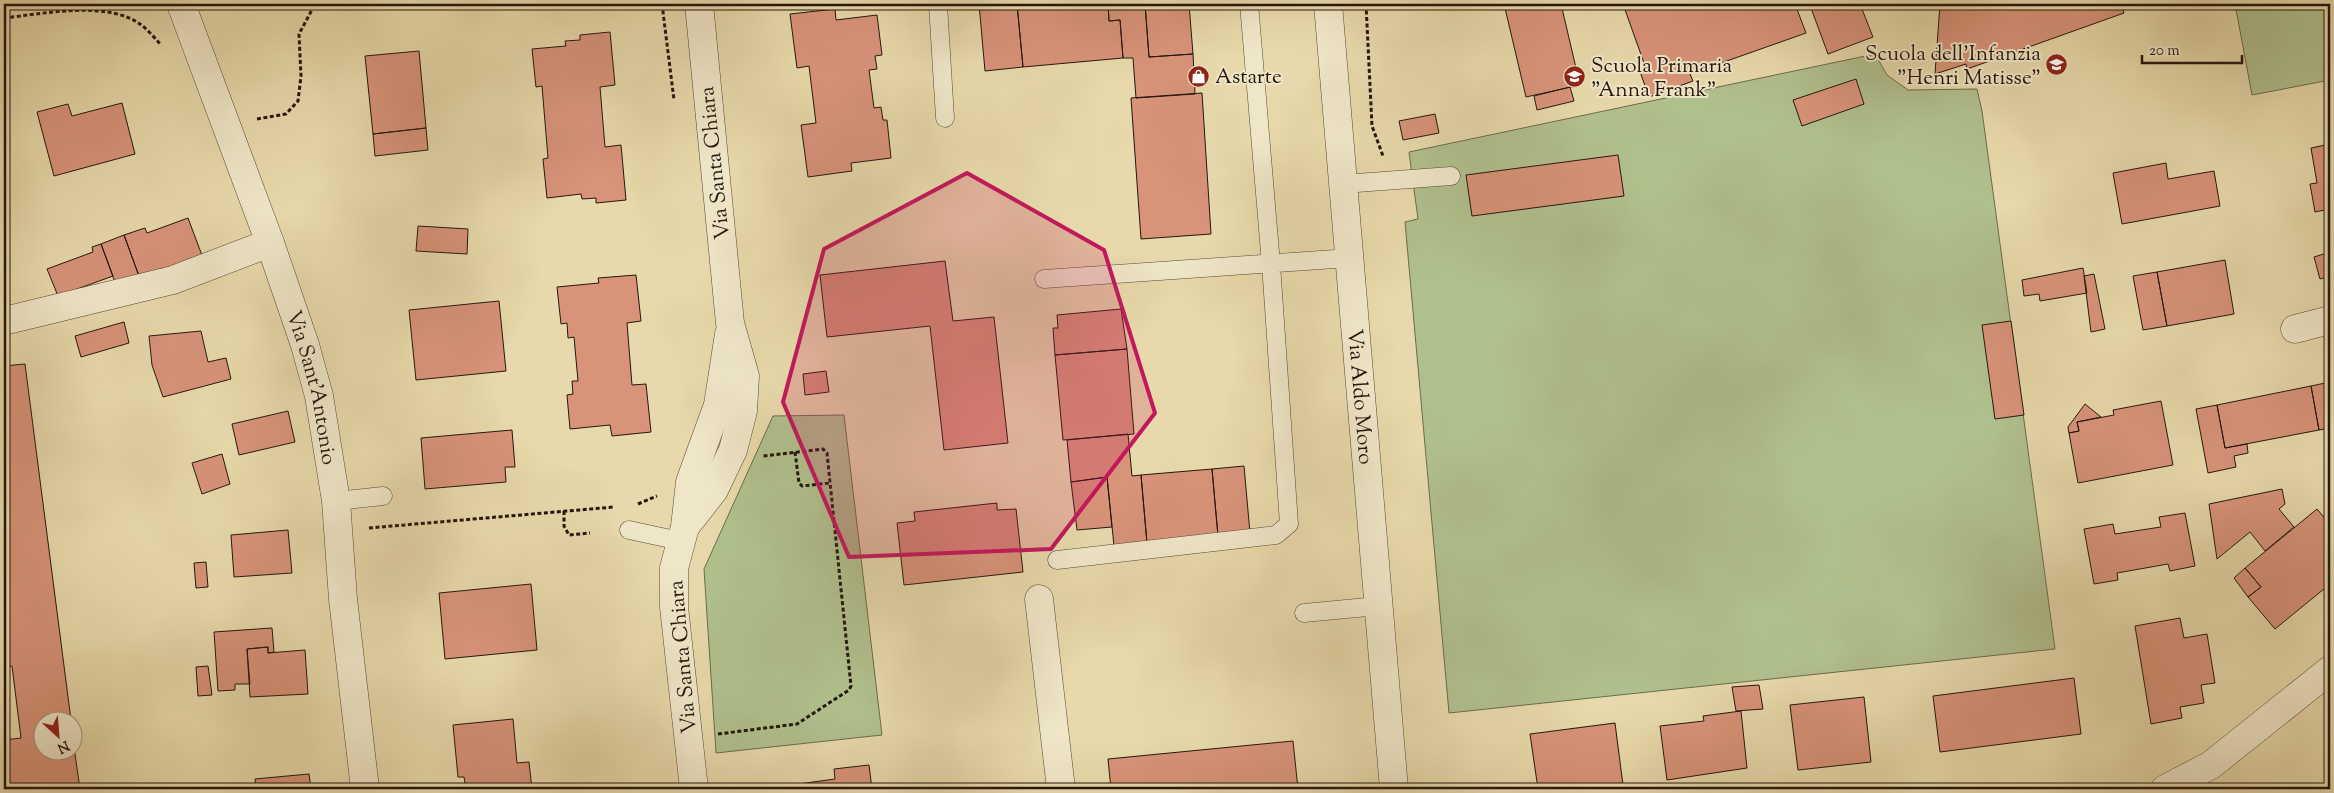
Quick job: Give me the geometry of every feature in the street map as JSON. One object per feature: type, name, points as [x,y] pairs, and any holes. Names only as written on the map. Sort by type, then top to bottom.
[{"type":"street","name":"Via Sant'Antonio","points":[[182,4],[270,243],[305,345],[346,500],[343,599],[365,789]]},
{"type":"street","name":"Via Santa Chiara","points":[[694,789],[674,607],[674,568],[682,534],[714,490],[733,450],[743,411],[745,376],[730,323],[699,4]]},
{"type":"street","name":"Via Aldo Moro","points":[[1328,4],[1394,789]]},
{"type":"street","points":[[4,321],[128,293],[173,280],[270,243]]},
{"type":"street","points":[[2295,329],[2330,320]]},
{"type":"street","points":[[1039,599],[1060,789]]},
{"type":"street","points":[[2165,789],[2211,765],[2330,670]]},
{"type":"lane","points":[[938,4],[945,118]]},
{"type":"lane","points":[[1057,560],[1276,535],[1289,524],[1271,264],[1248,4]]},
{"type":"lane","points":[[1343,184],[1393,182],[1451,176]]},
{"type":"lane","points":[[1044,278],[1349,258]]},
{"type":"lane","points":[[346,500],[383,496]]},
{"type":"lane","points":[[629,530],[682,534]]},
{"type":"lane","points":[[1304,614],[1378,606]]},
{"type":"path","points":[[253,119],[286,114],[298,101],[301,76],[299,34],[315,4]]},
{"type":"path","points":[[662,4],[675,105]]},
{"type":"path","points":[[1366,4],[1372,126],[1393,182]]},
{"type":"path","points":[[4,18],[68,12],[110,12],[139,23],[166,51]]},
{"type":"path","points":[[715,734],[797,724],[849,690],[851,686],[827,453],[823,449],[755,457]]},
{"type":"path","points":[[796,452],[799,483],[802,486],[830,483]]},
{"type":"path","points":[[635,505],[654,499],[660,493]]},
{"type":"path","points":[[346,500],[360,529],[617,506]]},
{"type":"path","points":[[564,511],[564,526],[569,535],[590,533]]},
{"type":"highlighted area","points":[[967,173],[1104,250],[1155,413],[1051,549],[849,557],[783,402],[824,249]]},
{"type":"green space","points":[[2235,4],[2330,4],[2330,80],[2252,95]]},
{"type":"green space","points":[[1875,54],[1887,75],[1908,90],[1977,89],[1982,111],[2055,649],[1449,713],[1405,222],[1418,219],[1409,152]]},
{"type":"green space","points":[[844,415],[882,735],[716,753],[704,569],[773,416]]},
{"type":"building","points":[[979,4],[1017,4],[1023,67],[985,71]]},
{"type":"building","points":[[1017,4],[1108,4],[1109,21],[1120,20],[1123,58],[1023,67]]},
{"type":"building","points":[[1108,4],[1145,4],[1149,57],[1193,54],[1195,94],[1136,98],[1133,58],[1123,58],[1120,20],[1109,21]]},
{"type":"building","points":[[1145,4],[1189,4],[1193,54],[1149,57]]},
{"type":"building","points":[[1504,4],[1561,4],[1580,85],[1526,97]]},
{"type":"building","points":[[1623,4],[1795,4],[1806,33],[1690,74],[1693,81],[1649,97],[1638,66],[1644,63]]},
{"type":"building","points":[[1822,4],[1860,4],[1873,37],[1828,54],[1811,8]]},
{"type":"building","points":[[1940,4],[2121,4],[2124,13],[1967,69],[1966,64],[1935,74]]},
{"type":"building","points":[[835,9],[836,20],[877,15],[882,55],[875,56],[877,69],[869,70],[874,108],[881,107],[883,120],[887,120],[891,158],[851,163],[852,171],[808,177],[801,125],[816,123],[809,66],[797,68],[790,14]]},
{"type":"building","points":[[610,32],[615,85],[600,87],[605,147],[621,145],[626,200],[596,203],[596,198],[582,199],[581,194],[547,198],[543,159],[548,158],[542,86],[536,87],[532,49],[566,46],[565,41],[580,40],[580,35]]},
{"type":"building","points":[[419,51],[426,128],[373,134],[365,56]]},
{"type":"building","points":[[1856,79],[1864,104],[1802,126],[1793,100]]},
{"type":"building","points":[[1570,87],[1574,101],[1537,110],[1534,96]]},
{"type":"building","points":[[1202,93],[1211,234],[1141,239],[1131,98]]},
{"type":"building","points":[[122,103],[135,154],[54,176],[37,112],[68,104],[72,116]]},
{"type":"building","points":[[1435,114],[1439,133],[1403,140],[1399,121]]},
{"type":"building","points":[[426,128],[428,150],[375,156],[373,134]]},
{"type":"building","points":[[2330,144],[2330,209],[2315,212],[2310,184],[2317,183],[2311,148]]},
{"type":"building","points":[[1618,155],[1624,196],[1472,216],[1466,175]]},
{"type":"building","points":[[2166,163],[2168,179],[2214,171],[2220,206],[2122,224],[2113,173]]},
{"type":"building","points":[[188,218],[203,258],[164,272],[163,268],[139,276],[124,235],[145,228],[147,233]]},
{"type":"building","points":[[418,226],[468,229],[467,254],[416,251]]},
{"type":"building","points":[[124,235],[139,276],[116,285],[101,244]]},
{"type":"building","points":[[101,244],[113,276],[58,296],[47,269],[93,252],[92,247]]},
{"type":"building","points":[[2330,252],[2330,276],[2320,279],[2314,257]]},
{"type":"building","points":[[2225,260],[2234,314],[2167,326],[2157,272]]},
{"type":"building","points":[[945,261],[953,321],[994,317],[1008,443],[944,450],[930,326],[827,337],[820,275]]},
{"type":"building","points":[[2083,268],[2087,293],[2040,301],[2039,294],[2024,296],[2022,280]]},
{"type":"building","points":[[2157,272],[2167,326],[2143,330],[2133,276]]},
{"type":"building","points":[[2094,274],[2105,329],[2091,332],[2084,276]]},
{"type":"building","points":[[636,275],[641,321],[627,323],[632,385],[646,384],[651,432],[612,436],[610,425],[570,429],[567,395],[573,394],[572,381],[578,381],[574,337],[568,338],[567,323],[561,324],[557,287],[599,283],[598,278]]},
{"type":"building","points":[[499,301],[506,371],[416,380],[409,310]]},
{"type":"building","points":[[1121,309],[1127,349],[1055,355],[1053,328],[1058,328],[1057,315]]},
{"type":"building","points":[[2011,321],[2024,415],[1995,419],[1982,325]]},
{"type":"building","points":[[124,322],[129,343],[81,357],[75,336]]},
{"type":"building","points":[[201,331],[208,362],[226,358],[231,379],[163,397],[152,365],[149,336]]},
{"type":"building","points":[[1127,349],[1134,434],[1063,440],[1055,355]]},
{"type":"building","points":[[25,364],[70,710],[32,710],[32,760],[76,760],[80,789],[4,789],[4,740],[21,738],[12,666],[4,667],[4,366]]},
{"type":"building","points":[[826,371],[829,392],[805,395],[803,374]]},
{"type":"building","points":[[2330,382],[2330,428],[2319,430],[2311,386]]},
{"type":"building","points":[[2311,386],[2319,430],[2225,448],[2217,405]]},
{"type":"building","points":[[2161,401],[2173,465],[2078,483],[2069,433],[2079,431],[2077,422],[2114,415],[2113,410]]},
{"type":"building","points":[[2085,404],[2101,417],[2077,422],[2079,431],[2069,433],[2068,427]]},
{"type":"building","points":[[2217,405],[2225,448],[2247,444],[2248,453],[2234,456],[2236,467],[2208,473],[2196,409]]},
{"type":"building","points":[[288,411],[295,442],[239,455],[232,424]]},
{"type":"building","points":[[512,430],[515,467],[505,467],[506,482],[425,489],[421,438]]},
{"type":"building","points":[[1128,434],[1132,476],[1141,475],[1147,543],[1114,546],[1107,477],[1071,482],[1067,440]]},
{"type":"building","points":[[222,454],[230,484],[202,494],[192,463]]},
{"type":"building","points":[[1244,466],[1250,533],[1218,536],[1212,469]]},
{"type":"building","points":[[1212,469],[1218,536],[1147,543],[1141,475]]},
{"type":"building","points":[[1107,477],[1112,527],[1077,530],[1071,482]]},
{"type":"building","points":[[2282,489],[2285,504],[2279,509],[2294,527],[2265,551],[2250,532],[2217,559],[2209,504]]},
{"type":"building","points":[[997,503],[997,510],[1016,509],[1023,572],[904,585],[897,523],[915,521],[914,512]]},
{"type":"building","points":[[2317,509],[2327,521],[2330,518],[2330,584],[2275,629],[2248,597],[2261,587],[2245,568]]},
{"type":"building","points":[[2185,513],[2195,566],[2170,571],[2168,564],[2117,573],[2118,580],[2094,584],[2084,529],[2113,524],[2115,534],[2161,527],[2159,517]]},
{"type":"building","points":[[288,530],[292,573],[234,577],[231,535]]},
{"type":"building","points":[[206,562],[208,587],[196,588],[194,563]]},
{"type":"building","points":[[2245,568],[2261,587],[2248,597],[2234,578]]},
{"type":"building","points":[[531,584],[537,650],[445,659],[439,593]]},
{"type":"building","points":[[2180,618],[2184,638],[2207,634],[2215,683],[2201,685],[2204,703],[2180,707],[2182,718],[2151,724],[2135,626]]},
{"type":"building","points":[[272,628],[274,652],[268,653],[268,647],[247,649],[250,684],[235,684],[235,690],[218,691],[214,632]]},
{"type":"building","points":[[268,647],[268,653],[305,650],[308,694],[250,697],[247,649]]},
{"type":"building","points":[[208,666],[212,695],[198,696],[196,667]]},
{"type":"building","points":[[2074,678],[2081,734],[1940,752],[1933,696]]},
{"type":"building","points":[[1759,685],[1763,709],[1736,711],[1732,687]]},
{"type":"building","points":[[1864,697],[1871,762],[1798,770],[1790,705]]},
{"type":"building","points":[[1741,711],[1747,768],[1667,780],[1660,726],[1704,721],[1703,716]]},
{"type":"building","points":[[513,719],[517,763],[529,762],[532,789],[466,789],[464,777],[458,777],[453,725]]},
{"type":"building","points":[[1615,723],[1623,785],[1591,789],[1538,789],[1530,734]]},
{"type":"building","points":[[1293,741],[1298,789],[1111,789],[1108,759]]},
{"type":"building","points":[[869,765],[872,789],[784,789],[784,786],[835,779],[834,769]]},
{"type":"building","points":[[309,774],[311,789],[256,789],[255,779]]},
{"type":"place","name":"Scuola dell'Infanzia \"Henri Matisse\"","points":[[2057,65]]},
{"type":"place","name":"Astarte","points":[[1199,76]]},
{"type":"place","name":"Scuola Primaria \"Anna Frank\"","points":[[1575,77]]}]
